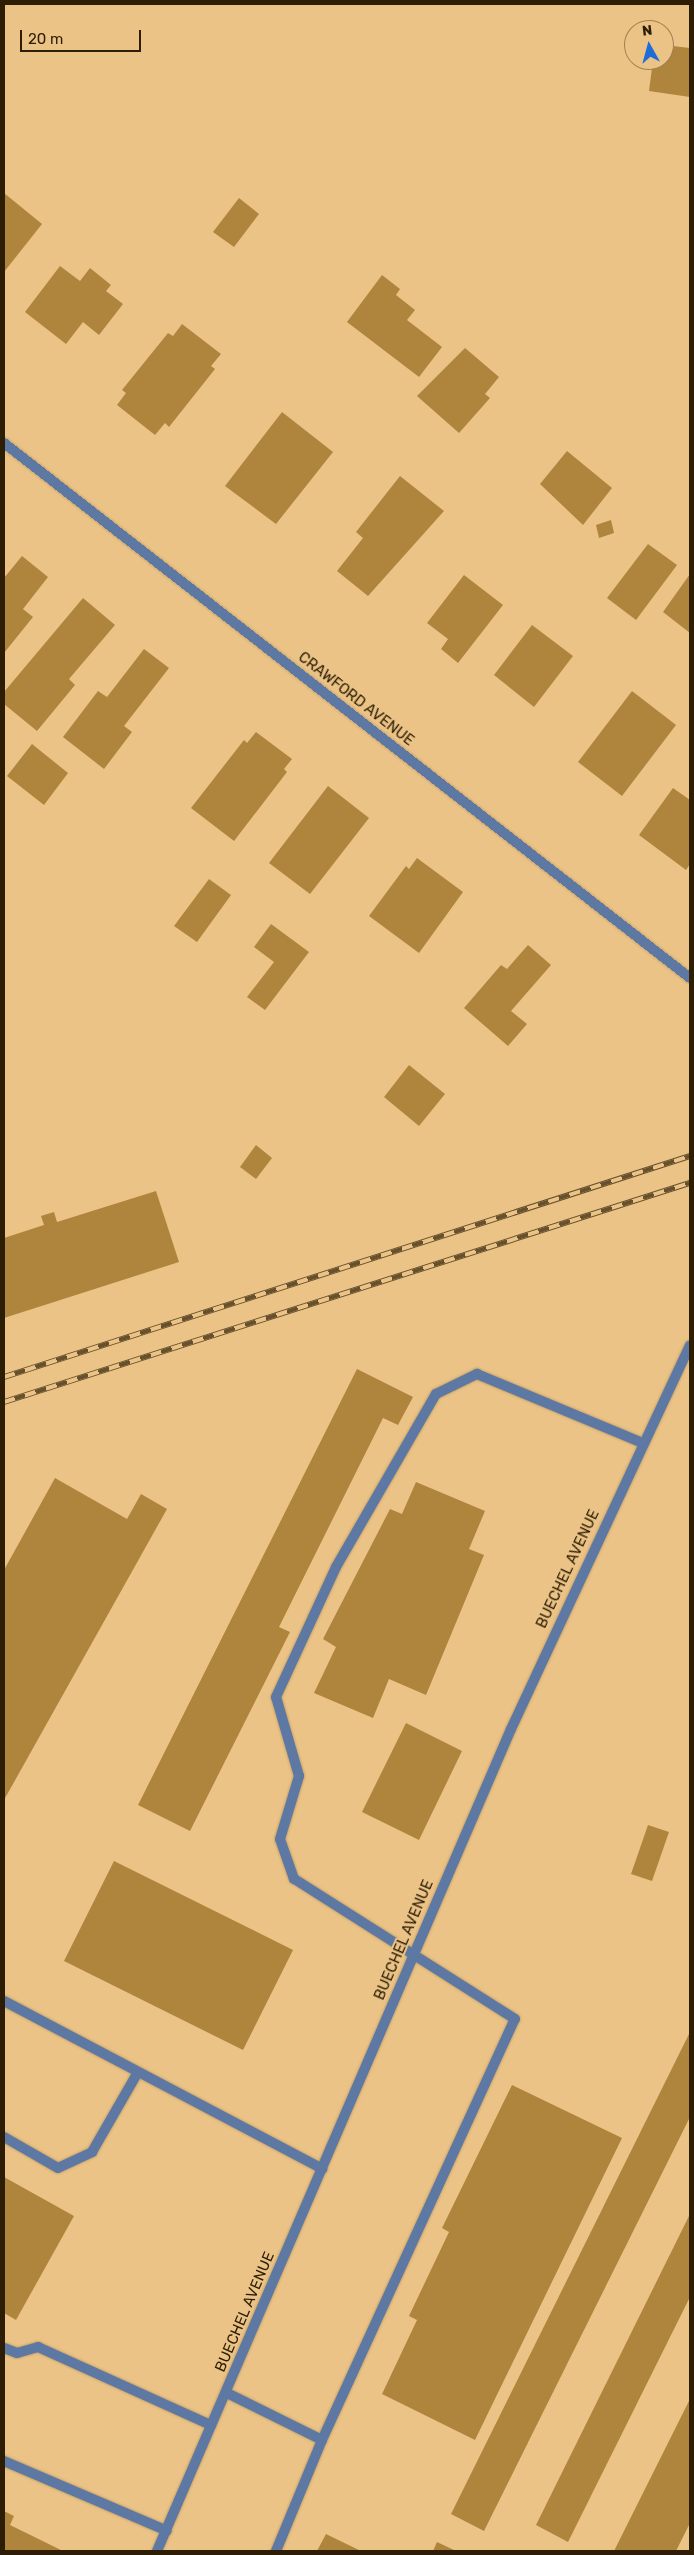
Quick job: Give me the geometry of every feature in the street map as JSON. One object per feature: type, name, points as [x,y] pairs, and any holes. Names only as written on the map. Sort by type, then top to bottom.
[{"type":"street","name":"CRAWFORD AVENUE","points":[[4,443],[690,978]]},
{"type":"street","name":"BUECHEL AVENUE","points":[[158,2551],[511,1729],[690,1346]]},
{"type":"street","points":[[276,2551],[322,2440],[515,2019],[412,1957],[294,1879],[280,1839],[299,1776],[276,1697],[336,1567],[436,1394],[477,1374],[643,1444]]},
{"type":"street","points":[[4,2001],[322,2169]]},
{"type":"street","points":[[4,2137],[58,2168],[92,2152],[138,2072]]},
{"type":"street","points":[[4,2348],[17,2353],[38,2347],[211,2425]]},
{"type":"street","points":[[227,2393],[322,2440]]},
{"type":"street","points":[[4,2461],[166,2531]]},
{"type":"building","points":[[674,46],[690,48],[690,97],[649,91],[652,70],[674,70]]},
{"type":"building","points":[[4,193],[42,224],[4,272]]},
{"type":"building","points":[[239,198],[259,214],[234,247],[213,232]]},
{"type":"building","points":[[60,266],[80,281],[90,268],[111,285],[106,291],[123,304],[99,335],[83,322],[66,344],[25,312]]},
{"type":"building","points":[[382,275],[400,289],[396,295],[415,310],[407,320],[442,347],[419,377],[347,322]]},
{"type":"building","points":[[182,324],[221,354],[211,366],[215,369],[169,427],[165,423],[155,435],[117,405],[126,393],[122,390],[168,333],[173,336]]},
{"type":"building","points":[[465,348],[499,377],[485,394],[490,398],[459,433],[417,396]]},
{"type":"building","points":[[282,412],[333,452],[276,524],[225,486]]},
{"type":"building","points":[[567,451],[612,488],[583,525],[540,484]]},
{"type":"building","points":[[400,476],[444,511],[368,596],[337,571],[363,538],[356,532]]},
{"type":"building","points":[[611,520],[614,533],[599,538],[596,525]]},
{"type":"building","points":[[648,544],[677,565],[636,620],[607,598]]},
{"type":"building","points":[[22,556],[48,577],[23,609],[33,617],[4,653],[4,578]]},
{"type":"building","points":[[690,574],[690,633],[663,612]]},
{"type":"building","points":[[464,575],[503,605],[458,663],[441,649],[448,639],[427,623]]},
{"type":"building","points":[[83,598],[115,625],[69,679],[75,685],[37,731],[4,704],[4,692]]},
{"type":"building","points":[[532,625],[573,656],[534,707],[494,675]]},
{"type":"building","points":[[144,649],[169,668],[124,726],[132,732],[104,769],[63,737],[98,691],[107,697]]},
{"type":"building","points":[[632,691],[676,725],[622,796],[578,762]]},
{"type":"building","points":[[256,732],[292,759],[284,769],[287,772],[234,841],[191,808],[244,740],[247,743]]},
{"type":"building","points":[[32,744],[68,773],[44,805],[7,776]]},
{"type":"building","points":[[328,786],[369,818],[310,894],[269,863]]},
{"type":"building","points":[[673,788],[690,800],[690,864],[686,870],[639,835]]},
{"type":"building","points":[[417,858],[463,892],[419,953],[369,916],[406,866],[409,869]]},
{"type":"building","points":[[209,879],[231,895],[197,942],[174,926]]},
{"type":"building","points":[[271,924],[309,952],[265,1010],[247,997],[274,962],[254,947]]},
{"type":"building","points":[[528,945],[551,965],[511,1011],[527,1024],[508,1046],[464,1008],[501,965],[507,969]]},
{"type":"building","points":[[409,1065],[445,1094],[419,1126],[384,1097]]},
{"type":"building","points":[[256,1145],[272,1158],[256,1179],[240,1167]]},
{"type":"building","points":[[156,1191],[179,1262],[4,1318],[4,1238],[44,1225],[41,1216],[54,1212],[57,1222]]},
{"type":"building","points":[[357,1369],[413,1397],[398,1425],[383,1418],[279,1627],[290,1632],[190,1831],[138,1805]]},
{"type":"building","points":[[55,1478],[127,1519],[141,1494],[167,1509],[4,1800],[4,1570]]},
{"type":"building","points":[[416,1482],[485,1511],[469,1549],[484,1555],[426,1695],[389,1679],[373,1718],[314,1693],[336,1647],[323,1639],[390,1509],[402,1514]]},
{"type":"building","points":[[406,1723],[462,1751],[419,1840],[362,1812]]},
{"type":"building","points":[[648,1825],[669,1832],[652,1881],[631,1874]]},
{"type":"building","points":[[114,1861],[293,1950],[243,2050],[64,1961]]},
{"type":"building","points":[[690,2032],[690,2117],[484,2531],[451,2514]]},
{"type":"building","points":[[512,2085],[622,2138],[475,2440],[382,2394],[417,2320],[409,2316],[449,2232],[442,2228]]},
{"type":"building","points":[[4,2177],[74,2216],[16,2320],[4,2313]]},
{"type":"building","points":[[690,2214],[690,2297],[568,2542],[536,2525]]},
{"type":"building","points":[[690,2399],[690,2523],[676,2551],[614,2551]]},
{"type":"building","points":[[4,2511],[14,2516],[10,2525],[63,2551],[4,2551]]},
{"type":"building","points":[[326,2534],[328,2535],[361,2551],[317,2551]]},
{"type":"building","points":[[437,2542],[456,2551],[433,2551]]},
{"type":"railway","points":[[4,1377],[690,1156]]},
{"type":"railway","points":[[4,1402],[690,1183]]}]
